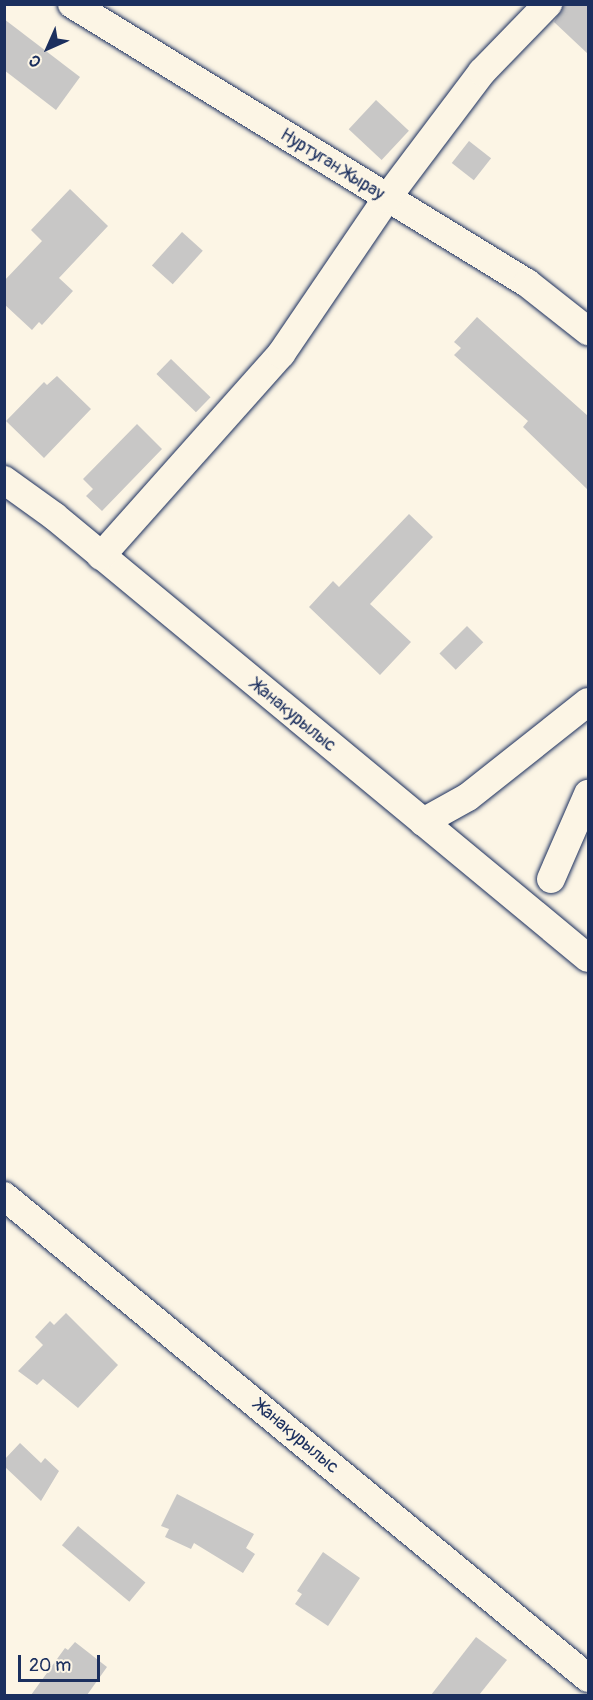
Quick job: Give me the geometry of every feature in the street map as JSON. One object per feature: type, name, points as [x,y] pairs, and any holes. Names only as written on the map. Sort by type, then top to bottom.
[{"type":"street","name":"Нуртуган Жырау","points":[[72,4],[527,283],[588,331]]},
{"type":"street","points":[[101,556],[281,354],[387,198],[482,72],[548,4]]},
{"type":"street","name":"Жанакурылыс","points":[[4,480],[101,556],[588,958]]},
{"type":"street","points":[[423,822],[468,797],[588,702]]},
{"type":"street","points":[[551,879],[588,794]]},
{"type":"street","name":"Жанакурылыс","points":[[4,1196],[588,1678]]},
{"type":"building","points":[[564,4],[588,4],[588,54],[554,22]]},
{"type":"building","points":[[4,19],[80,77],[56,110],[4,70]]},
{"type":"building","points":[[376,100],[409,131],[382,160],[349,129]]},
{"type":"building","points":[[469,141],[491,158],[474,180],[452,163]]},
{"type":"building","points":[[70,189],[108,226],[59,278],[73,291],[42,325],[39,322],[32,330],[4,304],[4,281],[42,241],[31,230]]},
{"type":"building","points":[[182,232],[203,251],[173,284],[152,265]]},
{"type":"building","points":[[477,317],[588,416],[588,490],[523,427],[528,421],[454,355],[461,348],[454,342]]},
{"type":"building","points":[[171,359],[211,397],[196,412],[156,374]]},
{"type":"building","points":[[57,376],[91,409],[44,458],[6,421],[44,382],[47,385]]},
{"type":"building","points":[[137,424],[162,449],[102,511],[86,496],[93,489],[83,479]]},
{"type":"building","points":[[409,514],[433,537],[370,604],[411,642],[380,675],[309,607],[333,581],[339,587]]},
{"type":"building","points":[[467,626],[483,642],[456,670],[439,654]]},
{"type":"building","points":[[66,1313],[118,1365],[78,1408],[43,1379],[37,1385],[18,1371],[43,1345],[35,1337],[50,1321],[54,1325]]},
{"type":"building","points":[[20,1443],[41,1463],[45,1458],[59,1471],[41,1501],[4,1466],[4,1460]]},
{"type":"building","points":[[177,1494],[254,1534],[246,1548],[255,1554],[243,1573],[194,1543],[191,1549],[165,1537],[169,1529],[161,1526]]},
{"type":"building","points":[[78,1526],[145,1583],[129,1602],[62,1545]]},
{"type":"building","points":[[323,1552],[360,1578],[328,1626],[295,1604],[302,1594],[297,1591]]},
{"type":"building","points":[[476,1637],[507,1660],[479,1695],[431,1695]]},
{"type":"building","points":[[75,1642],[107,1667],[87,1695],[31,1695],[65,1648],[68,1650]]}]
